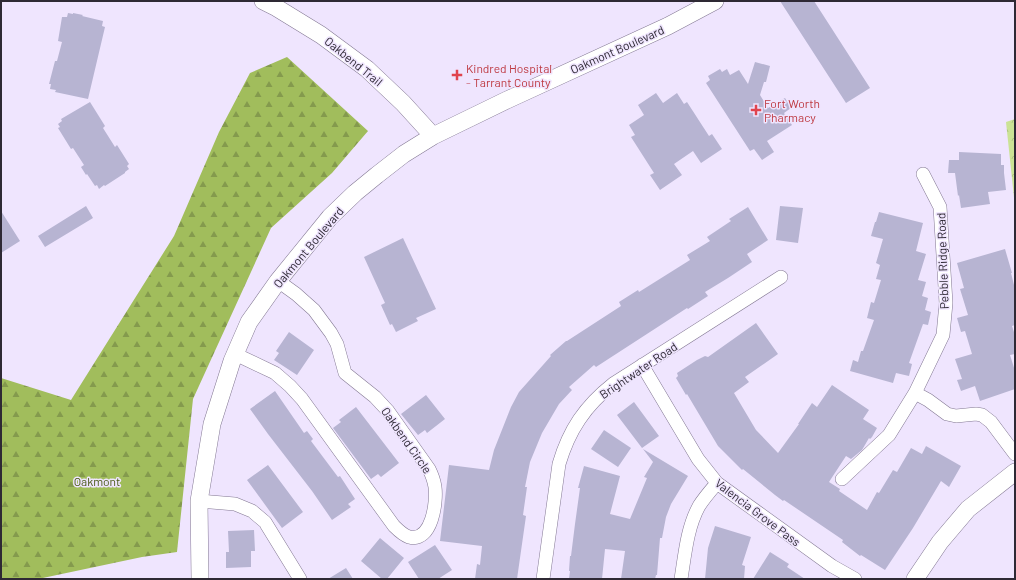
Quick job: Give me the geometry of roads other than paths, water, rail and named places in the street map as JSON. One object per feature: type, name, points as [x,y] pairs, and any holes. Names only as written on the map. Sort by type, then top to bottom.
[{"type":"street","name":"Oakbend Trail","points":[[263,1],[321,35],[367,69],[403,103],[433,136]]},
{"type":"street","name":"Oakmont Boulevard","points":[[200,579],[199,501],[212,424],[232,361],[249,322],[278,281],[330,217],[355,193],[377,175],[404,154],[433,136],[507,100],[668,26],[715,1]]},
{"type":"street","name":"Pebble Ridge Road","points":[[842,479],[889,435],[916,393],[943,335],[946,303],[940,207],[923,174]]},
{"type":"street","name":"Brightwater Road","points":[[543,579],[559,464],[568,438],[575,425],[592,403],[613,384],[781,276]]},
{"type":"street","name":"Oakbend Circle","points":[[235,354],[275,373],[290,386],[302,399],[394,526],[402,534],[409,537],[417,537],[424,533],[432,519],[436,494],[433,477],[429,469],[388,411],[375,397],[345,373],[337,344],[314,310],[278,281]]},
{"type":"street","name":"Valencia Grove Pass","points":[[642,365],[698,459],[717,483],[832,566],[855,579]]},
{"type":"street","points":[[916,393],[947,414],[956,416],[976,414],[982,415],[991,422],[1015,454]]},
{"type":"street","points":[[914,579],[940,542],[968,509],[1015,472]]},
{"type":"street","points":[[681,579],[689,529],[700,504],[717,483]]},
{"type":"street","points":[[199,501],[235,504],[252,511],[265,522],[300,579]]},
{"type":"place","name":"Kindred Hospital - Tarrant County","points":[[457,75]]},
{"type":"place","name":"Fort Worth Pharmacy","points":[[756,110]]},
{"type":"park label","name":"Oakmont","points":[[97,481]]}]
